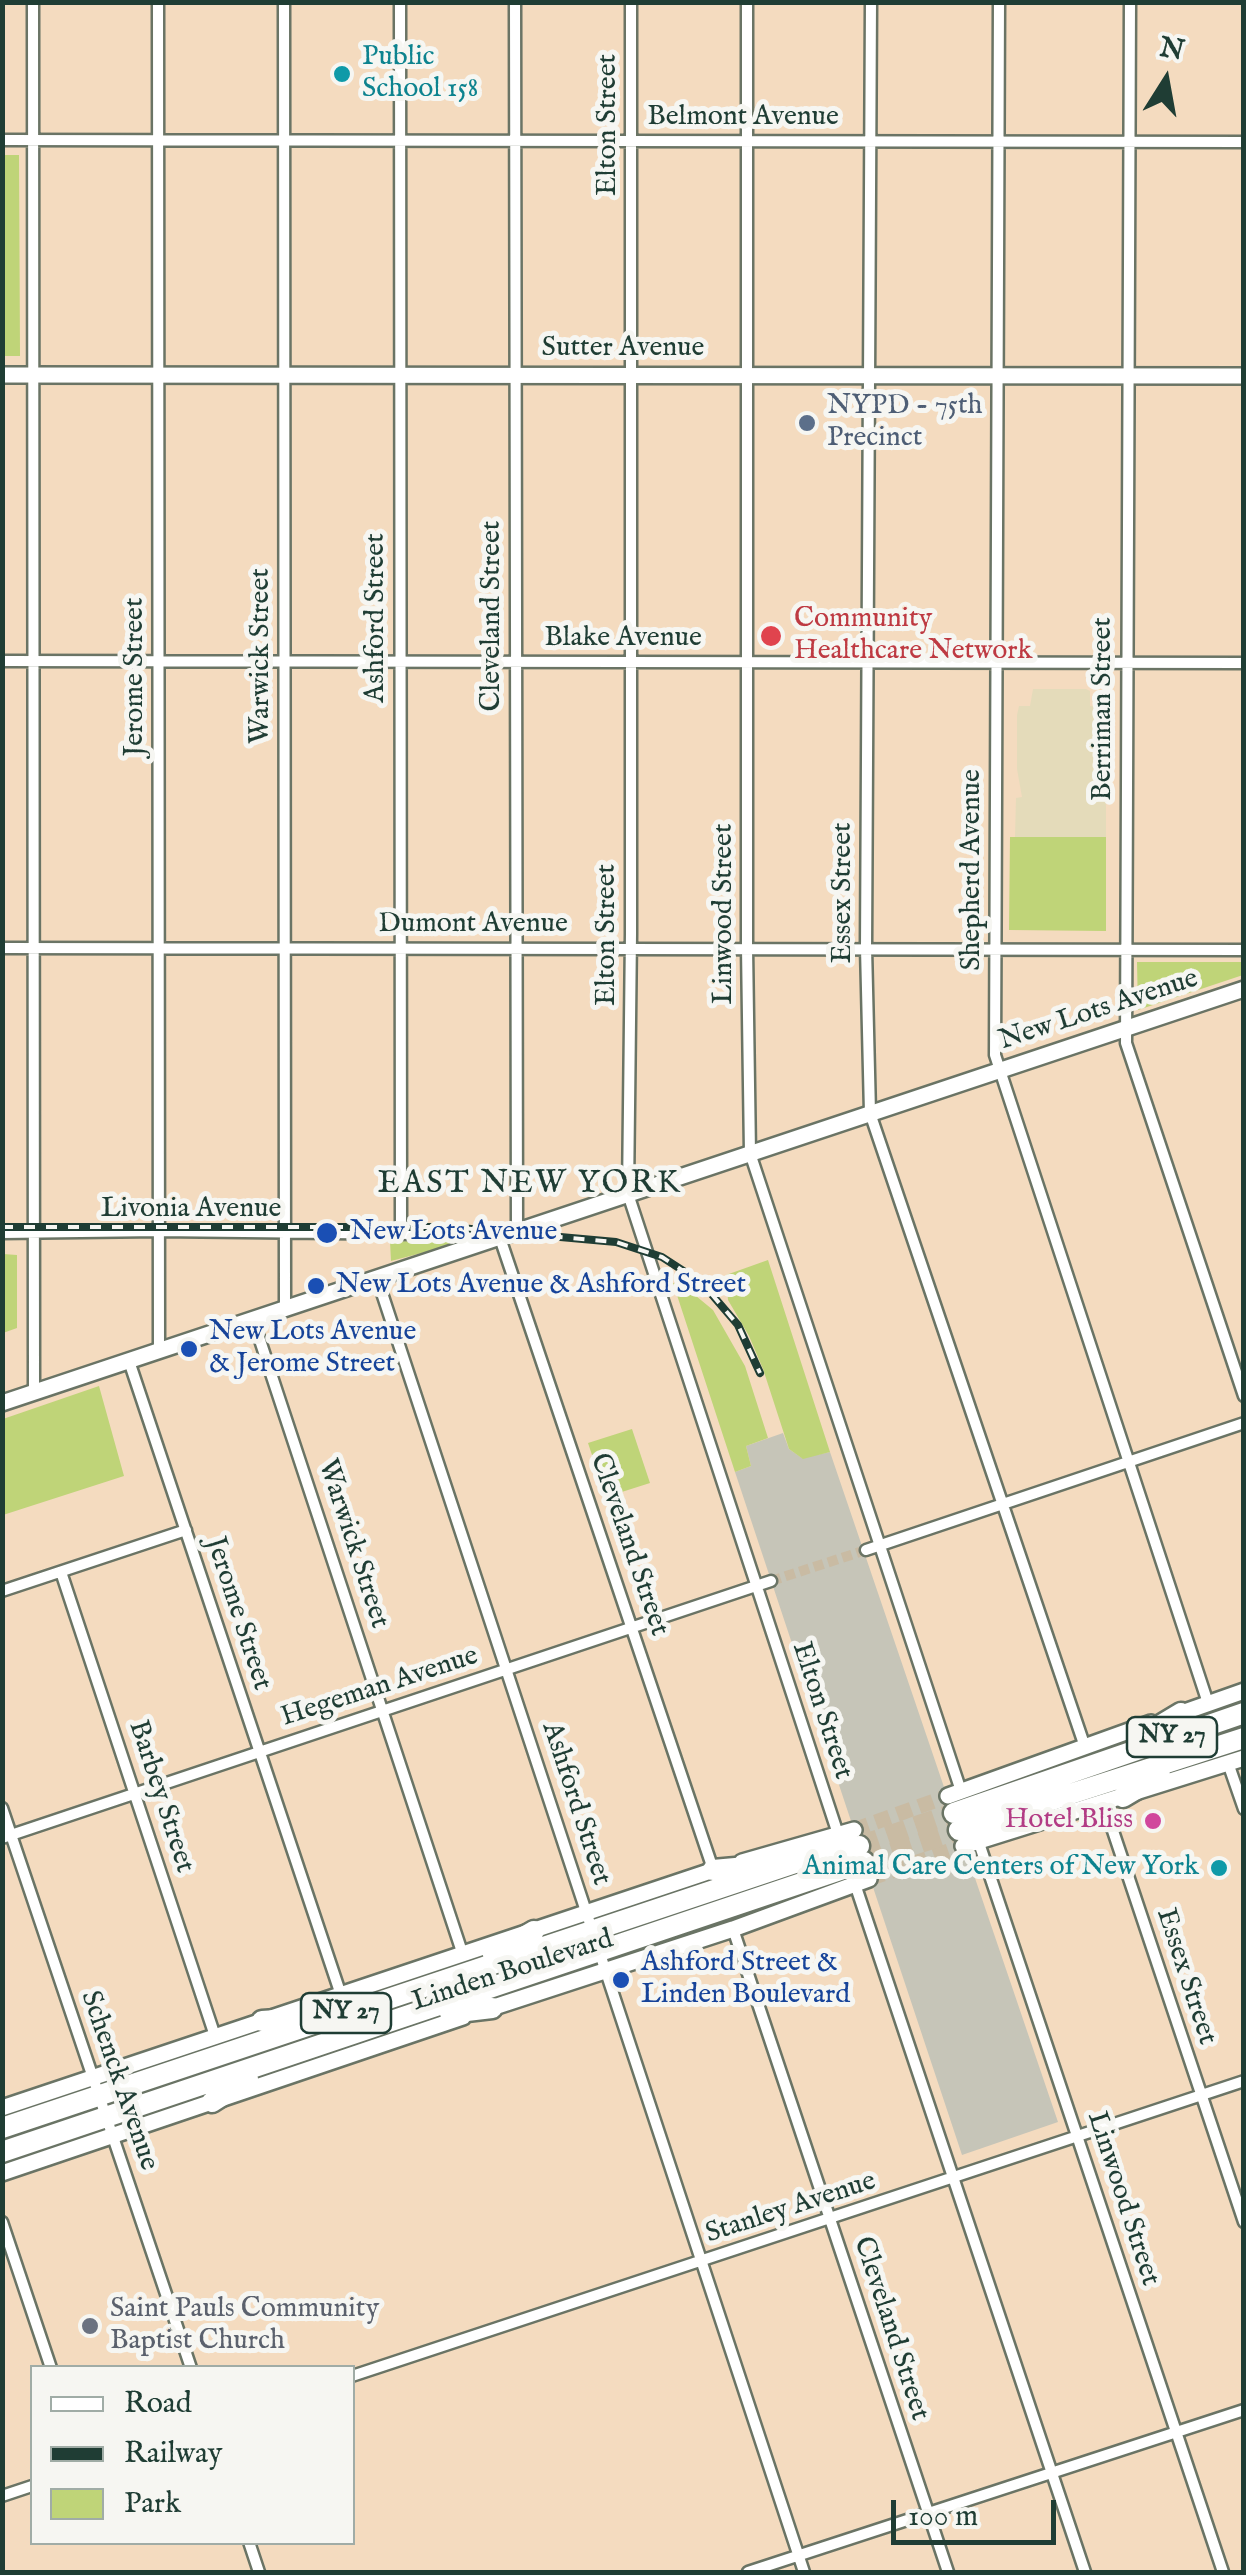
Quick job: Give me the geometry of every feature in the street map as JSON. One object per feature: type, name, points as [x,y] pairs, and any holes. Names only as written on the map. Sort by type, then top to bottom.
[{"type":"highway","points":[[1092,1754],[1181,1712]]},
{"type":"highway","name":"NY 27","points":[[960,1819],[1092,1754],[1244,1713]]},
{"type":"highway","name":"NY 27","points":[[960,1819],[1244,1738]]},
{"type":"highway","points":[[1114,1801],[1194,1754]]},
{"type":"highway","name":"Linden Boulevard","points":[[2,2128],[58,2110],[96,2086],[341,2005],[454,1977],[590,1922],[795,1863],[857,1856]]},
{"type":"highway","name":"Linden Boulevard","points":[[2,2152],[110,2127],[278,2060],[408,2017],[603,1962],[857,1856]]},
{"type":"highway","points":[[713,1870],[795,1863]]},
{"type":"highway","points":[[454,1977],[534,1931]]},
{"type":"highway","points":[[262,2021],[341,2005]]},
{"type":"highway","points":[[408,2017],[492,2008]]},
{"type":"highway","points":[[212,2102],[278,2060]]},
{"type":"highway","points":[[2,2116],[58,2110]]},
{"type":"street","points":[[32,2],[34,1392]]},
{"type":"street","name":"Jerome Street","points":[[158,2],[159,1351]]},
{"type":"street","name":"Warwick Street","points":[[284,2],[285,1308]]},
{"type":"street","name":"Ashford Street","points":[[400,2],[401,1233]]},
{"type":"street","name":"Cleveland Street","points":[[515,2],[517,1229]]},
{"type":"street","name":"Elton Street","points":[[631,2],[632,948],[628,1194],[756,1586],[857,1856],[953,2178],[1084,2572]]},
{"type":"street","name":"Linwood Street","points":[[747,2],[750,1152],[879,1545],[960,1819],[1077,2136],[1223,2572]]},
{"type":"street","name":"Essex Street","points":[[871,2],[866,948],[870,1113],[1092,1754]]},
{"type":"street","name":"Shepherd Avenue","points":[[999,2],[995,1055],[1208,1703]]},
{"type":"street","name":"Berriman Street","points":[[1130,2],[1126,1042],[1244,1396]]},
{"type":"street","name":"Belmont Avenue","points":[[2,140],[1244,142]]},
{"type":"street","name":"Sutter Avenue","points":[[2,375],[1244,376]]},
{"type":"street","name":"Blake Avenue","points":[[2,662],[1244,663]]},
{"type":"street","name":"Dumont Avenue","points":[[2,948],[1244,950]]},
{"type":"street","name":"New Lots Avenue","points":[[2,1403],[1244,989]]},
{"type":"street","name":"Livonia Avenue","points":[[2,1234],[499,1235]]},
{"type":"street","name":"Cleveland Street","points":[[499,1235],[713,1870]]},
{"type":"street","name":"Ashford Street","points":[[377,1278],[804,2572]]},
{"type":"street","name":"Warwick Street","points":[[253,1319],[463,1954]]},
{"type":"street","name":"Jerome Street","points":[[129,1361],[341,2005]]},
{"type":"street","points":[[866,1550],[1244,1423]]},
{"type":"street","points":[[2,1591],[186,1530]]},
{"type":"street","name":"Barbey Street","points":[[61,1572],[215,2036]]},
{"type":"street","name":"Hegeman Avenue","points":[[7,1836],[770,1580]]},
{"type":"street","points":[[1181,1712],[1244,1691]]},
{"type":"street","points":[[960,1819],[1114,1801],[1236,1761],[1244,1809]]},
{"type":"street","name":"Essex Street","points":[[1114,1801],[1201,2095],[1244,2222]]},
{"type":"street","name":"Schenck Avenue","points":[[2,1808],[7,1836],[189,2365]]},
{"type":"street","name":"Linden Boulevard","points":[[341,2005],[463,1954],[534,1931],[590,1922],[713,1870],[857,1856]]},
{"type":"street","name":"Linden Boulevard","points":[[2,2173],[110,2127],[212,2102],[492,2008],[603,1962],[733,1930],[857,1856]]},
{"type":"street","name":"Cleveland Street","points":[[733,1930],[948,2572]]},
{"type":"street","name":"Linden Boulevard","points":[[2,2108],[96,2086],[215,2036],[262,2021]]},
{"type":"street","name":"Stanley Avenue","points":[[355,2375],[1244,2081]]},
{"type":"street","points":[[2,2222],[50,2365]]},
{"type":"street","points":[[748,2572],[1244,2410]]},
{"type":"street","points":[[2,2496],[30,2487]]},
{"type":"street","points":[[250,2545],[258,2572]]},
{"type":"shaded area","points":[[1033,689],[1086,689],[1090,691],[1090,706],[1100,707],[1102,769],[1096,789],[1106,790],[1106,837],[1015,837],[1016,798],[1022,797],[1017,769],[1017,715],[1019,706],[1030,706]]},
{"type":"shaded area","points":[[783,1433],[789,1449],[802,1458],[830,1452],[1058,2122],[962,2155],[735,1472],[751,1466],[746,1446]]},
{"type":"green space","points":[[3,155],[19,155],[20,356],[3,356]]},
{"type":"green space","points":[[1010,837],[1106,837],[1106,931],[1009,930]]},
{"type":"green space","points":[[1137,962],[1243,962],[1243,975],[1138,1010]]},
{"type":"green space","points":[[390,1241],[454,1242],[456,1244],[391,1261]]},
{"type":"green space","points":[[3,1254],[17,1255],[17,1328],[3,1333]]},
{"type":"green space","points":[[768,1260],[830,1452],[803,1459],[789,1449],[763,1369],[728,1300],[726,1275]]},
{"type":"green space","points":[[673,1283],[684,1286],[713,1310],[745,1366],[768,1438],[746,1446],[751,1466],[735,1472]]},
{"type":"green space","points":[[99,1386],[124,1476],[3,1515],[3,1419]]},
{"type":"green space","points":[[632,1429],[650,1483],[606,1497],[588,1443]]},
{"type":"tunnel","points":[[771,1581],[866,1550]]},
{"type":"tunnel","points":[[854,1830],[948,1796]]},
{"type":"tunnel","points":[[859,1846],[954,1813]]},
{"type":"tunnel","points":[[864,1862],[959,1830]]},
{"type":"tunnel","points":[[869,1879],[963,1846]]},
{"type":"railway","points":[[2,1227],[449,1227],[616,1242],[662,1257],[702,1283],[738,1325],[760,1373]]},
{"type":"place","name":"Public School 158","points":[[342,74]]},
{"type":"place","name":"NYPD - 75th Precinct","points":[[807,423]]},
{"type":"place","name":"Community Healthcare Network","points":[[771,636]]},
{"type":"place","name":"New Lots Avenue","points":[[327,1233]]},
{"type":"place","name":"New Lots Avenue & Ashford Street","points":[[316,1286]]},
{"type":"place","name":"New Lots Avenue & Jerome Street","points":[[189,1349]]},
{"type":"place","name":"Hotel Bliss","points":[[1153,1821]]},
{"type":"place","name":"Animal Care Centers of New York","points":[[1219,1868]]},
{"type":"place","name":"Ashford Street & Linden Boulevard","points":[[621,1980]]},
{"type":"place","name":"Saint Pauls Community Baptist Church","points":[[90,2326]]},
{"type":"district","name":"EAST NEW YORK","points":[[530,1185]]}]
